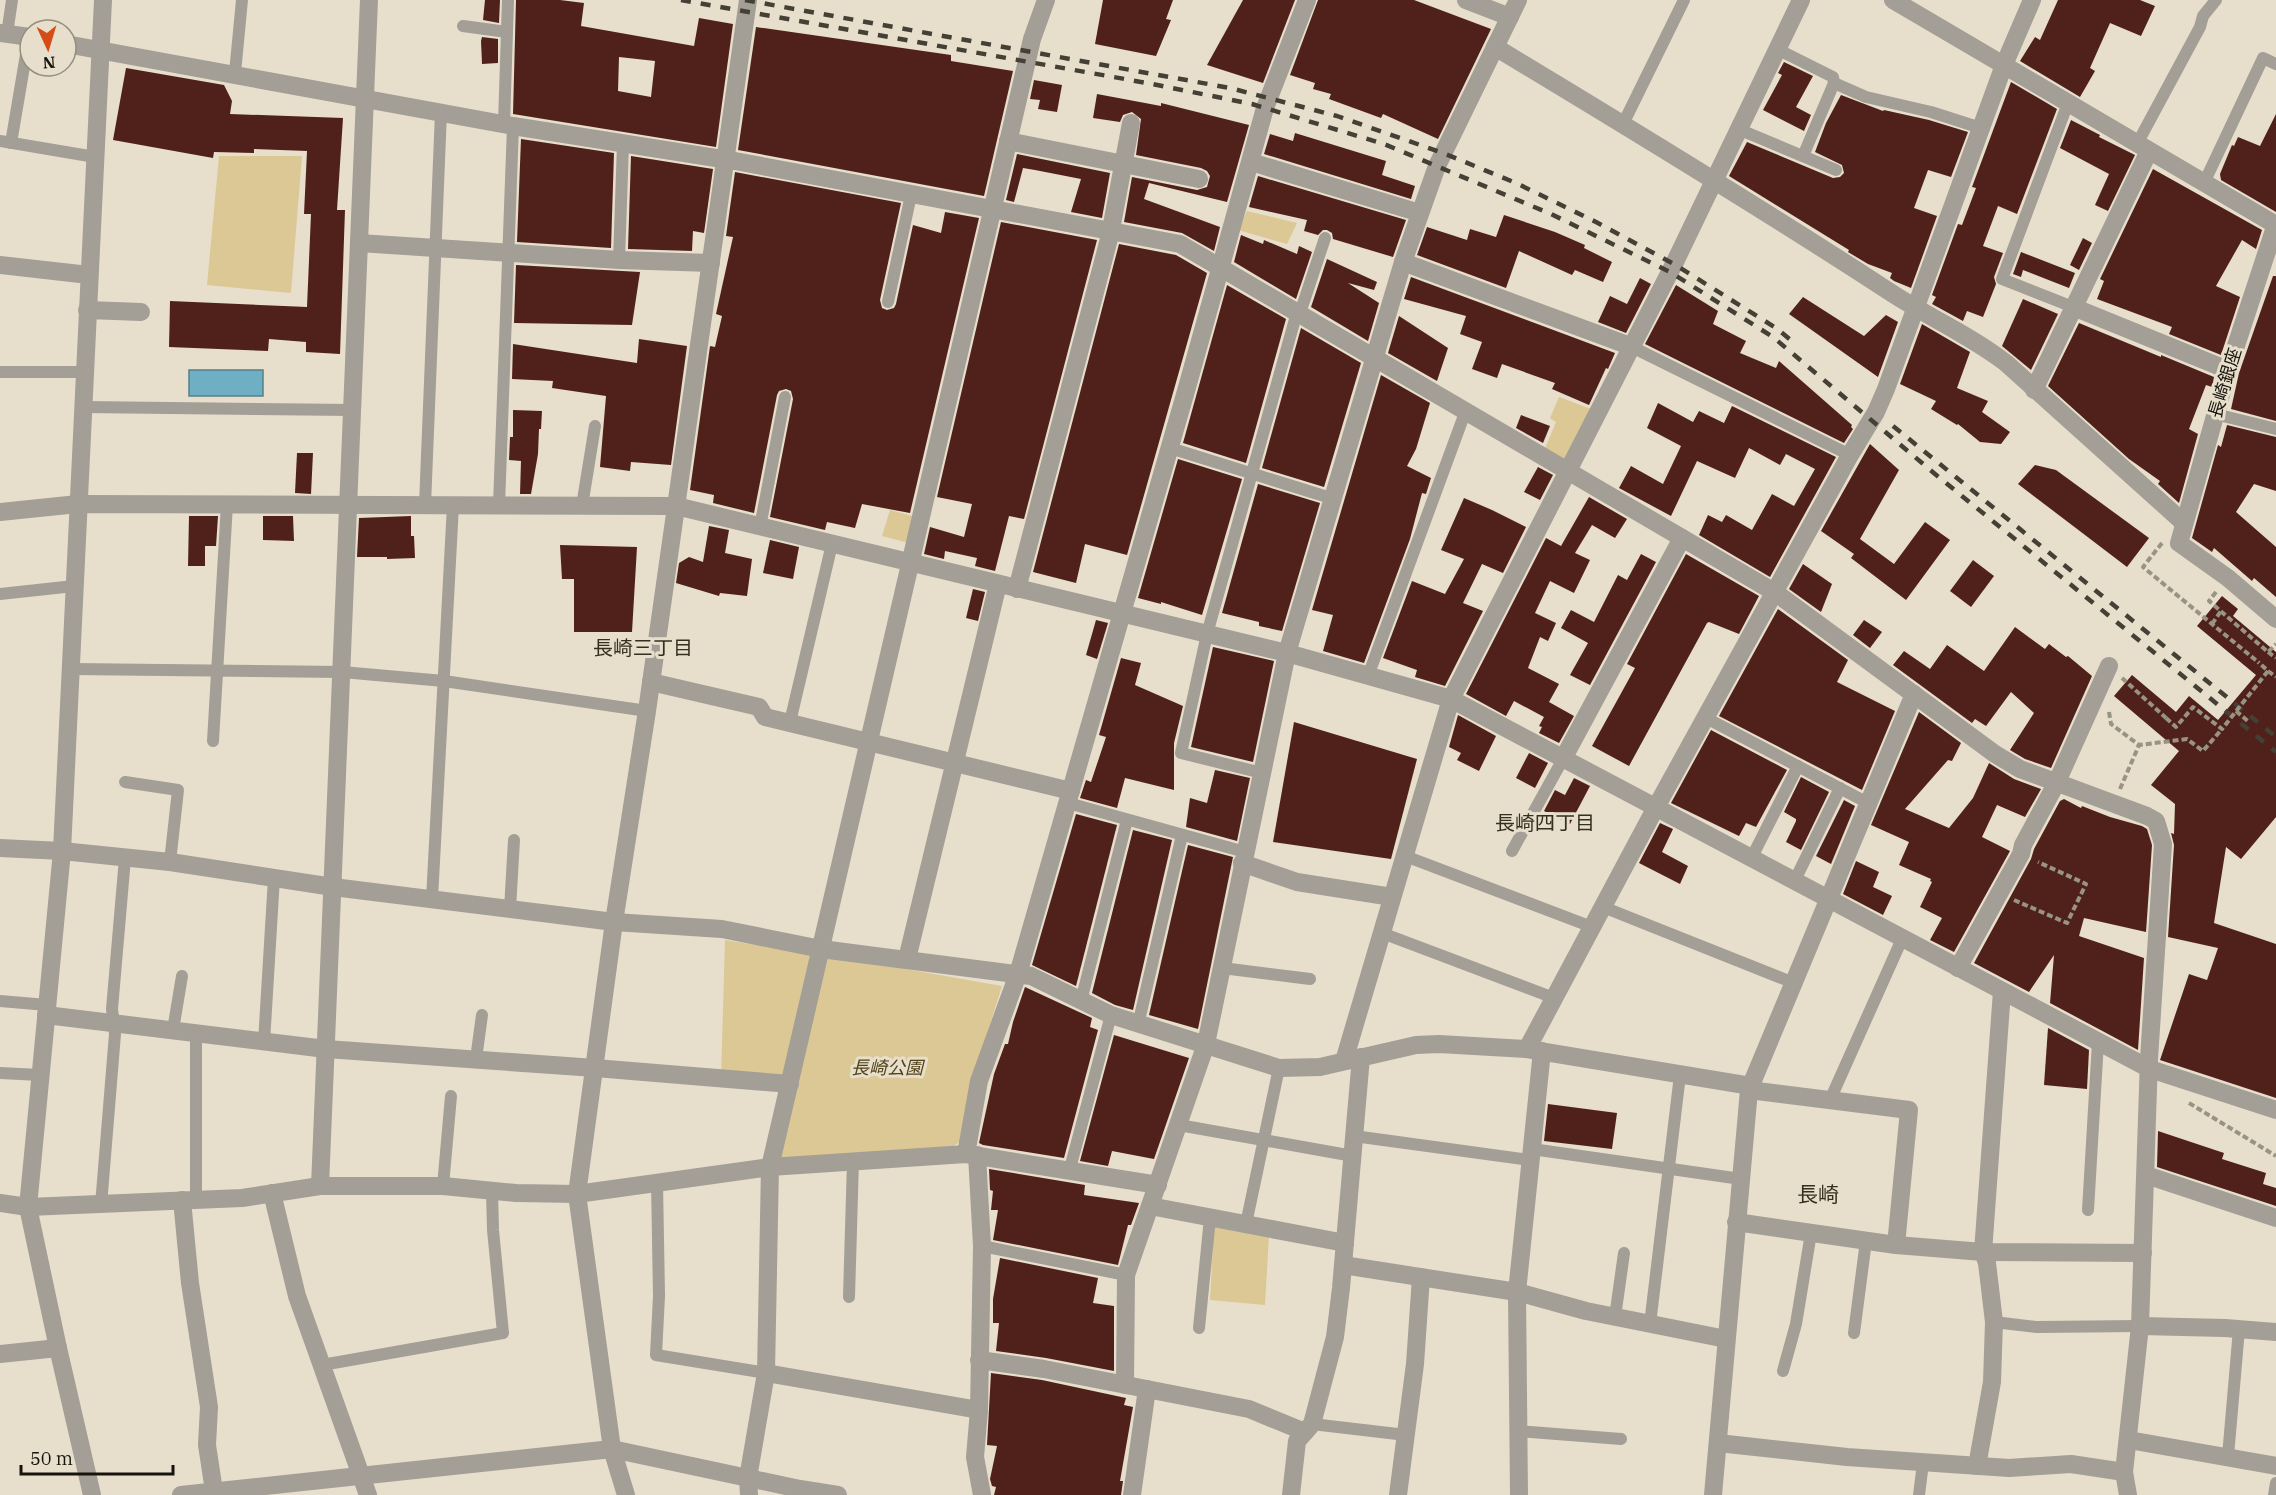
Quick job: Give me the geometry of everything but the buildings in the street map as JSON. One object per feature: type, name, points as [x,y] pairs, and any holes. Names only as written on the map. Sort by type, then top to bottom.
[{"type":"street","points":[[92,1495],[28,1207],[62,851],[103,0]]},
{"type":"street","points":[[320,1186],[369,0]]},
{"type":"street","points":[[626,1495],[612,1449],[577,1194],[596,1068],[614,922],[647,711],[748,0]]},
{"type":"street","points":[[748,1487],[766,1373],[770,1167],[1026,63],[1046,0]]},
{"type":"street","points":[[981,1495],[975,1457],[979,1410],[982,1246],[971,1154],[979,1082],[1018,974],[1070,797],[1265,108],[1306,0]]},
{"type":"street","points":[[1466,0],[1510,17]]},
{"type":"street","points":[[1125,1385],[1126,1275],[1206,1044],[1287,653],[1403,262],[1420,213],[1437,166],[1518,0]]},
{"type":"street","points":[[1291,1495],[1297,1441],[1308,1428],[1335,1337],[1353,1156],[1352,1059],[1382,933],[1451,699],[1674,264],[1801,0]]},
{"type":"street","points":[[1893,0],[2276,225]]},
{"type":"street","points":[[1519,1495],[1517,1292],[1531,1155],[1534,1050],[1554,998],[1655,808],[1776,593],[1850,455],[1880,405],[1917,310],[2004,65],[2032,0]]},
{"type":"street","points":[[78,46],[235,73],[509,125],[725,160],[1180,243],[1776,593],[2020,770],[2148,816],[2156,821],[2163,844],[2150,1069],[2140,1326],[2124,1472],[2131,1495]]},
{"type":"street","points":[[1495,47],[1713,179],[1917,310],[1983,345],[2184,523]]},
{"type":"street","points":[[1017,589],[1111,231],[1131,123]]},
{"type":"street","points":[[1008,141],[1199,179]]},
{"type":"street","points":[[2034,390],[2143,147]]},
{"type":"street","points":[[1251,162],[1420,213]]},
{"type":"street","name":"長崎銀座","points":[[2174,538],[2184,523],[2228,370],[2276,225]]},
{"type":"street","points":[[359,243],[510,251],[619,260],[711,263]]},
{"type":"street","points":[[1403,262],[1630,346]]},
{"type":"street","points":[[0,265],[89,275]]},
{"type":"street","points":[[2073,307],[2228,370]]},
{"type":"street","points":[[87,310],[141,312]]},
{"type":"street","points":[[0,512],[78,504],[676,506],[1287,653],[1451,699],[2150,1069],[2276,1110]]},
{"type":"street","points":[[1563,759],[1682,538]]},
{"type":"street","points":[[2174,538],[2228,578],[2276,619]]},
{"type":"street","points":[[907,959],[998,584]]},
{"type":"street","points":[[1958,968],[2021,854],[2023,845],[2056,784],[2109,666]]},
{"type":"street","points":[[651,682],[759,707],[765,717],[954,764],[1070,797]]},
{"type":"street","points":[[1713,1495],[1736,1222],[1750,1088],[1914,694]]},
{"type":"street","points":[[0,848],[62,851],[170,862],[333,887],[614,922],[722,929],[821,949],[1031,976],[1112,1015],[1279,1068],[1320,1067],[1427,1044],[1534,1050],[1750,1088],[1909,1110],[1896,1245]]},
{"type":"street","points":[[1243,857],[1297,882],[1392,897]]},
{"type":"street","points":[[1977,1466],[1992,1383],[1994,1322],[1987,1263],[1983,1252],[2002,991]]},
{"type":"street","points":[[47,1010],[114,1023],[326,1049],[790,1084]]},
{"type":"street","points":[[0,1203],[28,1207],[242,1198],[320,1186],[442,1186],[546,1194],[577,1194],[770,1167],[971,1154],[1158,1185]]},
{"type":"street","points":[[2146,1175],[2276,1218]]},
{"type":"street","points":[[272,1193],[297,1296],[368,1495]]},
{"type":"street","points":[[189,1200],[190,1284],[209,1407],[207,1445],[214,1491]]},
{"type":"street","points":[[1150,1206],[1345,1243]]},
{"type":"street","points":[[1736,1222],[1896,1245],[1983,1252],[2143,1253]]},
{"type":"street","points":[[1343,1264],[1517,1292],[1615,1317],[1726,1339]]},
{"type":"street","points":[[1398,1495],[1415,1364],[1421,1277]]},
{"type":"street","points":[[2140,1326],[2276,1332]]},
{"type":"street","points":[[0,1354],[58,1348]]},
{"type":"street","points":[[979,1360],[1044,1369],[1249,1409],[1308,1428]]},
{"type":"street","points":[[766,1373],[979,1410]]},
{"type":"street","points":[[1132,1495],[1147,1389]]},
{"type":"street","points":[[2128,1440],[2276,1466]]},
{"type":"street","points":[[1718,1443],[1923,1463],[2009,1468],[2071,1464],[2124,1472]]},
{"type":"street","points":[[181,1495],[612,1449],[748,1487],[838,1495]]},
{"type":"lane","points":[[4,33],[12,0]]},
{"type":"lane","points":[[235,73],[242,0]]},
{"type":"lane","points":[[499,505],[510,251],[508,0]]},
{"type":"lane","points":[[1623,124],[1684,0]]},
{"type":"lane","points":[[2143,147],[2200,27],[2203,16],[2216,0]]},
{"type":"lane","points":[[463,26],[507,32]]},
{"type":"lane","points":[[1777,49],[1833,77],[1834,82],[1803,156]]},
{"type":"lane","points":[[2204,183],[2263,58],[2276,63]]},
{"type":"lane","points":[[20,78],[5,142],[95,157]]},
{"type":"lane","points":[[1834,82],[1866,97],[1931,112],[1981,128]]},
{"type":"lane","points":[[2068,103],[2002,279],[2073,307]]},
{"type":"lane","points":[[425,505],[441,112]]},
{"type":"lane","points":[[1738,129],[1836,170]]},
{"type":"lane","points":[[619,260],[623,144]]},
{"type":"lane","points":[[888,302],[911,195]]},
{"type":"lane","points":[[1262,773],[1181,753],[1206,634],[1299,312],[1325,238]]},
{"type":"lane","points":[[1630,346],[1850,455]]},
{"type":"lane","points":[[0,372],[85,372]]},
{"type":"lane","points":[[760,526],[785,397]]},
{"type":"lane","points":[[83,408],[353,411]]},
{"type":"lane","points":[[1368,676],[1466,410]]},
{"type":"lane","points":[[2215,414],[2276,429]]},
{"type":"lane","points":[[582,506],[595,426]]},
{"type":"lane","points":[[1170,448],[1334,499]]},
{"type":"lane","points":[[213,741],[227,504]]},
{"type":"lane","points":[[432,899],[453,505]]},
{"type":"lane","points":[[790,722],[832,544]]},
{"type":"lane","points":[[0,594],[74,586]]},
{"type":"lane","points":[[70,669],[342,672],[444,681],[647,711]]},
{"type":"lane","points":[[1706,718],[1868,803]]},
{"type":"lane","points":[[1512,850],[1563,759]]},
{"type":"lane","points":[[1751,859],[1798,766]]},
{"type":"lane","points":[[124,782],[178,789],[170,862]]},
{"type":"lane","points":[[1794,882],[1840,788]]},
{"type":"lane","points":[[1070,797],[1127,820],[1182,835],[1243,857]]},
{"type":"lane","points":[[1081,1000],[1127,820]]},
{"type":"lane","points":[[1138,1024],[1182,835]]},
{"type":"lane","points":[[510,909],[514,840]]},
{"type":"lane","points":[[1405,856],[1592,927]]},
{"type":"lane","points":[[101,1204],[115,1034],[112,1009],[125,858]]},
{"type":"lane","points":[[264,1041],[274,878]]},
{"type":"lane","points":[[1603,907],[1794,983]]},
{"type":"lane","points":[[1382,933],[1554,998]]},
{"type":"lane","points":[[1830,1100],[1902,939]]},
{"type":"lane","points":[[1222,968],[1310,979]]},
{"type":"lane","points":[[173,1030],[182,976]]},
{"type":"lane","points":[[0,1001],[47,1010]]},
{"type":"lane","points":[[476,1059],[482,1015]]},
{"type":"lane","points":[[1069,1172],[1112,1015]]},
{"type":"lane","points":[[189,1200],[196,1034]]},
{"type":"lane","points":[[2088,1210],[2098,1042]]},
{"type":"lane","points":[[1246,1224],[1279,1068]]},
{"type":"lane","points":[[0,1073],[40,1075]]},
{"type":"lane","points":[[1650,1324],[1680,1075]]},
{"type":"lane","points":[[442,1186],[451,1096]]},
{"type":"lane","points":[[1179,1125],[1353,1156]]},
{"type":"lane","points":[[1354,1136],[1670,1169],[1741,1179]]},
{"type":"lane","points":[[849,1297],[853,1161]]},
{"type":"lane","points":[[657,1182],[659,1296],[656,1355],[766,1373]]},
{"type":"lane","points":[[322,1365],[503,1333],[493,1230],[492,1190]]},
{"type":"lane","points":[[1199,1328],[1210,1218]]},
{"type":"lane","points":[[1783,1371],[1796,1324],[1811,1233]]},
{"type":"lane","points":[[1854,1333],[1866,1241]]},
{"type":"lane","points":[[982,1246],[1126,1275]]},
{"type":"lane","points":[[1615,1317],[1624,1253]]},
{"type":"lane","points":[[1994,1322],[2036,1327],[2140,1326]]},
{"type":"lane","points":[[2228,1456],[2239,1329]]},
{"type":"lane","points":[[1308,1428],[1406,1435]]},
{"type":"lane","points":[[1518,1431],[1621,1439]]},
{"type":"lane","points":[[1919,1495],[1923,1463]]},
{"type":"lane","points":[[2274,1495],[2276,1483]]},
{"type":"path","points":[[2174,538],[2143,567],[2276,677]]},
{"type":"path","points":[[2228,578],[2209,601],[2276,658]]},
{"type":"path","points":[[2212,624],[2221,611]]},
{"type":"path","points":[[2268,652],[2276,644]]},
{"type":"path","points":[[2108,706],[2111,724],[2139,745],[2187,739],[2203,751],[2268,671]]},
{"type":"path","points":[[2130,686],[2176,727],[2193,707],[2222,729]]},
{"type":"path","points":[[2236,711],[2249,722]]},
{"type":"path","points":[[2114,804],[2139,745]]},
{"type":"path","points":[[1999,894],[2067,923],[2086,884],[2021,854]]},
{"type":"path","points":[[2185,1101],[2276,1156]]},
{"type":"green space","points":[[219,156],[302,156],[291,293],[207,285]]},
{"type":"green space","points":[[1247,211],[1297,223],[1287,244],[1238,230]]},
{"type":"green space","points":[[1559,397],[1591,409],[1567,461],[1544,451],[1556,422],[1550,418]]},
{"type":"green space","points":[[890,510],[916,517],[909,543],[882,536]]},
{"type":"green space","points":[[725,940],[812,954],[790,1084],[721,1078]]},
{"type":"green space","name":"長崎公園","points":[[832,956],[1002,986],[973,1078],[963,1139],[951,1148],[770,1167],[826,959]]},
{"type":"green space","points":[[1214,1225],[1269,1236],[1265,1305],[1210,1300]]},
{"type":"water","points":[[189,370],[263,370],[263,396],[189,396]]},
{"type":"railway","points":[[681,0],[1147,83],[1252,104],[1384,144],[1551,214],[1670,272],[1773,337],[1935,474],[2276,752]]},
{"type":"railway","points":[[745,0],[1230,88],[1337,116],[1443,153],[1516,183],[1596,222],[1674,264],[1776,328],[1792,341]]},
{"type":"railway","points":[[1893,426],[2276,737]]},
{"type":"district","name":"長崎三丁目","points":[[643,648]]},
{"type":"district","name":"長崎四丁目","points":[[1545,823]]},
{"type":"district","name":"長崎","points":[[1818,1195]]}]
